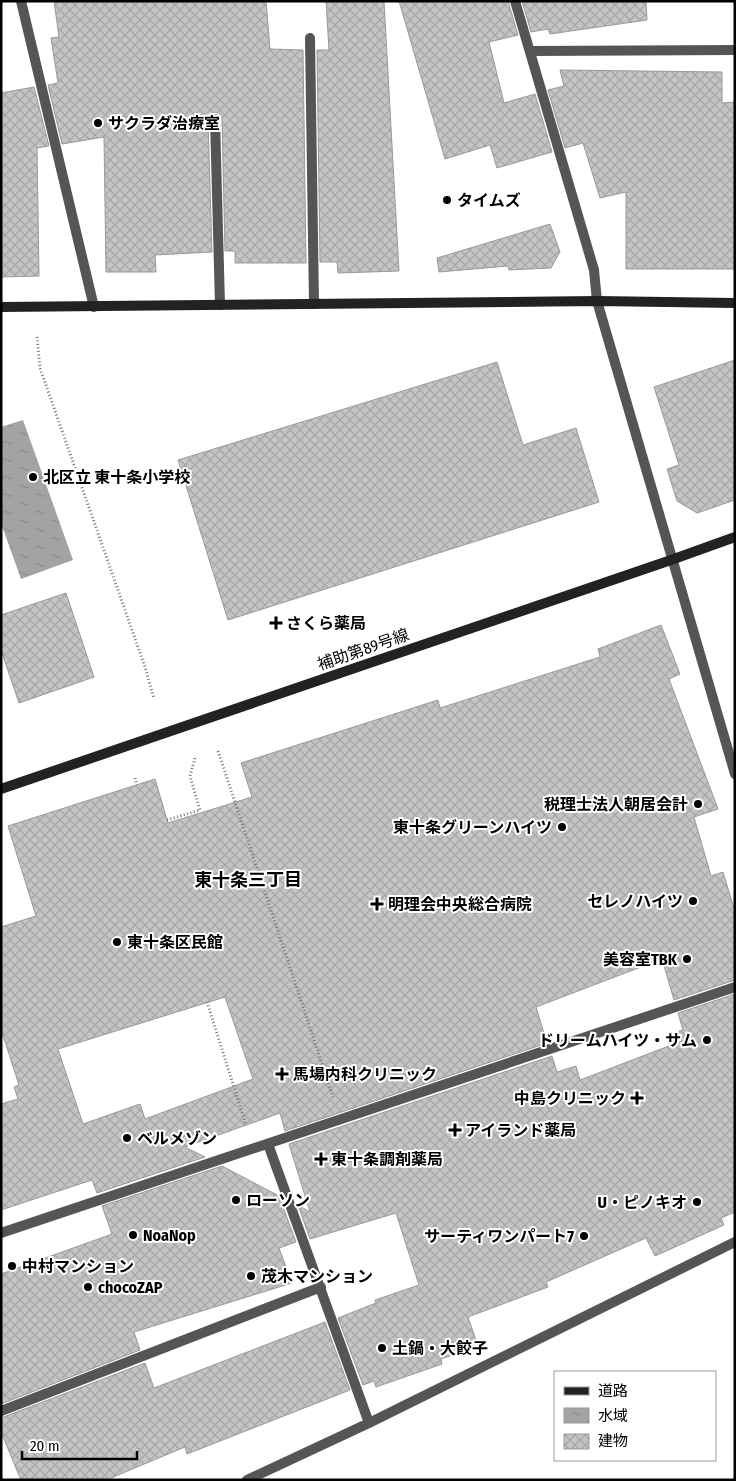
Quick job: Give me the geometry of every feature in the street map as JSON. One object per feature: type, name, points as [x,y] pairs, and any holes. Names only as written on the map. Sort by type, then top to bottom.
[{"type":"street","points":[[22,1],[94,307]]},
{"type":"street","points":[[515,1],[594,270],[597,301],[671,560],[735,774]]},
{"type":"street","points":[[310,38],[314,304]]},
{"type":"street","points":[[530,51],[735,50]]},
{"type":"street","points":[[215,119],[220,305]]},
{"type":"street","points":[[1,308],[597,301],[735,303]]},
{"type":"street","name":"補助第89号線","points":[[1,789],[735,537]]},
{"type":"street","points":[[1,1234],[735,988]]},
{"type":"street","points":[[268,1144],[369,1423]]},
{"type":"street","points":[[252,1479],[735,1242]]},
{"type":"street","points":[[1,1411],[320,1287]]},
{"type":"path","points":[[37,337],[40,368],[145,668],[154,699]]},
{"type":"path","points":[[218,751],[340,1119]]},
{"type":"path","points":[[168,820],[200,810],[190,776],[195,758]]},
{"type":"path","points":[[135,778],[137,785]]},
{"type":"path","points":[[207,1002],[253,1149]]},
{"type":"water","points":[[23,420],[73,560],[21,579],[1,523],[1,427]]},
{"type":"building","points":[[54,1],[266,1],[270,49],[303,50],[306,263],[235,263],[235,251],[225,251],[222,119],[219,113],[214,112],[209,115],[208,119],[212,252],[155,255],[156,272],[106,272],[104,137],[62,144],[48,85],[58,83],[51,38],[59,37]]},
{"type":"building","points":[[326,1],[384,1],[399,271],[338,273],[337,262],[320,262],[317,50],[329,50]]},
{"type":"building","points":[[399,1],[508,1],[518,35],[489,42],[504,103],[535,94],[552,152],[497,168],[490,145],[445,159]]},
{"type":"building","points":[[522,1],[646,1],[647,20],[550,34],[548,29],[531,32]]},
{"type":"building","points":[[560,70],[722,72],[722,103],[735,102],[735,269],[626,269],[626,192],[600,198],[583,143],[565,148],[548,90],[564,86]]},
{"type":"building","points":[[34,87],[49,146],[37,148],[39,276],[1,277],[1,93]]},
{"type":"building","points":[[550,224],[560,252],[551,268],[509,270],[508,266],[439,272],[437,258]]},
{"type":"building","points":[[735,360],[735,500],[697,513],[677,501],[667,469],[679,465],[654,387]]},
{"type":"building","points":[[497,362],[523,445],[576,428],[599,502],[228,620],[178,460]]},
{"type":"building","points":[[66,593],[94,677],[19,703],[1,650],[1,615]]},
{"type":"building","points":[[661,625],[680,674],[669,679],[718,809],[694,817],[711,876],[723,872],[735,912],[735,980],[674,1000],[662,959],[536,1007],[547,1043],[285,1131],[280,1113],[185,1147],[205,1157],[97,1193],[92,1180],[1,1210],[1,1104],[18,1099],[14,1087],[19,1085],[1,1029],[1,927],[36,916],[8,826],[155,779],[168,823],[252,797],[241,763],[438,700],[440,708],[600,657],[598,649]],"holes":[[[225,997],[253,1079],[145,1119],[140,1104],[83,1124],[58,1049]]]},
{"type":"building","points":[[735,994],[735,1212],[721,1218],[724,1225],[655,1256],[646,1238],[546,1282],[548,1287],[468,1317],[478,1346],[441,1359],[442,1364],[376,1387],[374,1381],[363,1385],[338,1318],[376,1303],[375,1300],[419,1285],[396,1213],[310,1239],[298,1205],[310,1212],[289,1144],[552,1056],[557,1072],[576,1066],[580,1080],[682,1041],[679,1031],[683,1030],[678,1013]]},
{"type":"building","points":[[222,1166],[279,1196],[296,1242],[279,1248],[292,1283],[134,1332],[140,1350],[1,1404],[1,1274],[112,1234],[102,1206]]},
{"type":"building","points":[[325,1322],[350,1390],[187,1454],[185,1447],[106,1480],[21,1480],[1,1432],[1,1418],[145,1363],[154,1388]]},
{"type":"place","name":"サクラダ治療室","points":[[98,123]]},
{"type":"place","name":"タイムズ","points":[[447,200]]},
{"type":"place","name":"北区立 東十条小学校","points":[[33,477]]},
{"type":"place","name":"さくら薬局","points":[[276,623]]},
{"type":"place","name":"税理士法人朝居会計","points":[[698,804]]},
{"type":"place","name":"東十条グリーンハイツ","points":[[562,827]]},
{"type":"place","name":"セレノハイツ","points":[[693,901]]},
{"type":"place","name":"明理会中央総合病院","points":[[377,904]]},
{"type":"place","name":"東十条区民館","points":[[117,942]]},
{"type":"place","name":"美容室TBK","points":[[687,959]]},
{"type":"place","name":"ドリームハイツ・サム","points":[[707,1040]]},
{"type":"place","name":"馬場内科クリニック","points":[[282,1074]]},
{"type":"place","name":"中島クリニック","points":[[637,1098]]},
{"type":"place","name":"アイランド薬局","points":[[455,1130]]},
{"type":"place","name":"ベルメゾン","points":[[127,1138]]},
{"type":"place","name":"東十条調剤薬局","points":[[321,1159]]},
{"type":"place","name":"ローソン","points":[[236,1200]]},
{"type":"place","name":"U・ピノキオ","points":[[697,1202]]},
{"type":"place","name":"NoaNop","points":[[133,1235]]},
{"type":"place","name":"サーティワンパート7","points":[[584,1236]]},
{"type":"place","name":"中村マンション","points":[[12,1266]]},
{"type":"place","name":"茂木マンション","points":[[251,1276]]},
{"type":"place","name":"chocoZAP","points":[[88,1287]]},
{"type":"place","name":"土鍋・大餃子","points":[[382,1348]]},
{"type":"district","name":"東十条三丁目","points":[[248,880]]}]
